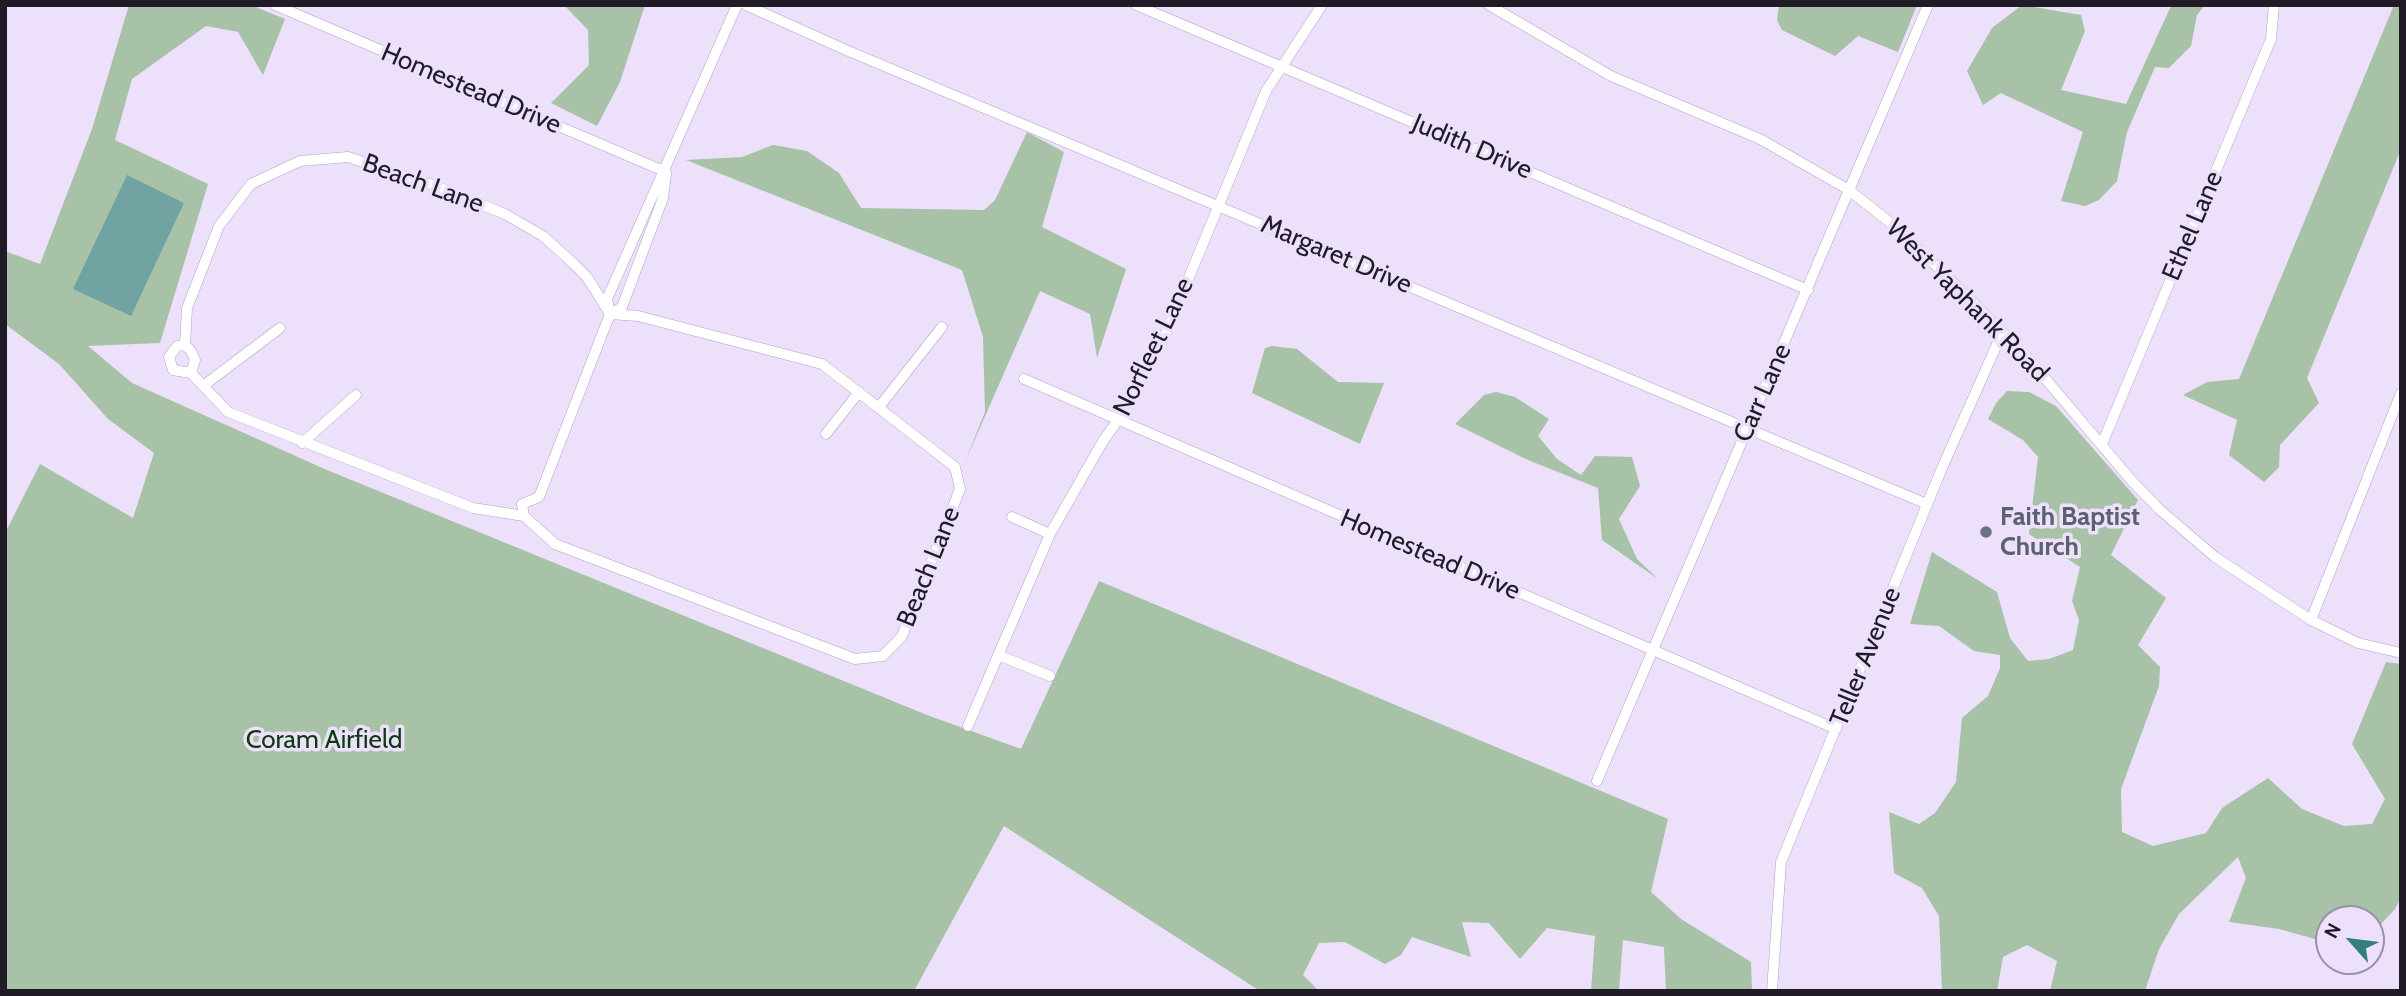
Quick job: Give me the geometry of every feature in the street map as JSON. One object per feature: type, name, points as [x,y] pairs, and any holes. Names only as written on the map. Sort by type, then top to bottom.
[{"type":"street","name":"Homestead Drive","points":[[275,5],[666,172]]},
{"type":"street","points":[[524,516],[522,504],[539,498],[610,314],[607,299],[648,203],[666,172],[737,5]]},
{"type":"street","name":"Margaret Drive","points":[[746,5],[846,51],[1927,504]]},
{"type":"street","name":"Judith Drive","points":[[1136,5],[1808,290]]},
{"type":"street","name":"Norfleet Lane","points":[[968,726],[1050,534],[1103,441],[1119,422],[1164,338],[1266,90],[1322,5]]},
{"type":"street","name":"West Yaphank Road","points":[[1489,5],[1611,76],[1760,139],[1849,190],[1892,224],[2003,333],[2159,509],[2215,557],[2311,620],[2358,643],[2401,653]]},
{"type":"street","name":"Carr Lane","points":[[1597,781],[1928,5]]},
{"type":"street","name":"Ethel Lane","points":[[2102,444],[2271,39],[2274,5]]},
{"type":"street","name":"Beach Lane","points":[[185,345],[172,351],[169,363],[173,370],[191,373],[228,412],[473,508],[524,516],[555,544],[855,659],[883,656],[902,636],[960,489],[955,467],[822,364],[638,316],[610,314],[587,277],[543,236],[505,214],[433,185],[348,157],[300,161],[251,184],[219,226],[187,308],[185,345],[195,360],[191,373]]},
{"type":"street","points":[[203,386],[279,327]]},
{"type":"street","points":[[879,407],[942,327]]},
{"type":"street","name":"Teller Avenue","points":[[1772,991],[1781,862],[1927,504],[2003,333]]},
{"type":"street","name":"Homestead Drive","points":[[1024,379],[1836,729]]},
{"type":"street","points":[[826,434],[859,391]]},
{"type":"street","points":[[2311,620],[2401,393]]},
{"type":"street","points":[[302,443],[356,395]]},
{"type":"street","points":[[1012,517],[1050,534]]},
{"type":"street","points":[[998,655],[1050,676]]},
{"type":"green space","name":"Coram Airfield","points":[[129,5],[251,5],[285,19],[263,75],[238,32],[206,26],[132,79],[115,140],[208,184],[160,343],[88,346],[132,383],[327,470],[927,715],[1021,749],[1099,581],[1668,819],[1651,892],[1681,919],[1751,962],[1752,991],[1666,991],[1664,947],[1623,940],[1619,991],[1591,991],[1595,936],[1547,928],[1520,959],[1489,923],[1462,922],[1471,957],[1412,937],[1401,955],[1385,964],[1345,942],[1319,943],[1303,975],[1319,991],[1260,991],[1004,826],[914,991],[5,991],[5,533],[40,464],[133,518],[154,453],[108,419],[59,364],[5,324],[5,251],[40,264],[92,129]]},
{"type":"green space","points":[[564,5],[645,5],[620,82],[597,126],[551,103],[589,65],[588,30]]},
{"type":"green space","points":[[1779,5],[1917,5],[1898,52],[1858,36],[1835,56],[1782,30],[1777,20]]},
{"type":"green space","points":[[2022,5],[2081,15],[2085,31],[2061,90],[2126,104],[2171,6],[2205,5],[2197,15],[2191,46],[2169,68],[2155,67],[2127,132],[2117,181],[2099,200],[2085,206],[2061,201],[2083,132],[2001,93],[1983,105],[1967,71],[1992,28]]},
{"type":"green space","points":[[2394,5],[2401,5],[2401,149],[2307,378],[2319,403],[2280,445],[2279,467],[2264,482],[2229,455],[2237,420],[2183,395],[2207,382],[2239,379]]},
{"type":"green space","points":[[1027,132],[1064,152],[1042,227],[1126,269],[1097,358],[1090,314],[1040,291],[965,462],[985,412],[983,337],[962,270],[686,160],[742,157],[773,145],[807,151],[839,173],[861,208],[984,210],[995,200]]},
{"type":"green space","points":[[1272,346],[1297,349],[1338,382],[1384,383],[1360,444],[1252,393],[1265,348]]},
{"type":"green space","points":[[2007,391],[2029,392],[2056,406],[2138,500],[2111,555],[2166,598],[2138,645],[2160,667],[2159,686],[2121,789],[2122,832],[2153,846],[2206,833],[2222,808],[2268,778],[2302,809],[2344,826],[2372,824],[2385,799],[2352,744],[2386,662],[2401,664],[2401,897],[2385,920],[2385,905],[2315,905],[2315,939],[2279,929],[2229,922],[2246,878],[2238,857],[2179,914],[2159,949],[2145,991],[2050,991],[2057,961],[2027,945],[2003,957],[1997,991],[1942,991],[1939,916],[1922,888],[1894,873],[1889,812],[1919,824],[1935,813],[1956,782],[1962,718],[1988,696],[2000,668],[2000,655],[1974,651],[1939,626],[1910,624],[1932,552],[1997,592],[2010,638],[2028,661],[2049,659],[2073,650],[2079,620],[2072,601],[2080,567],[2029,534],[2038,457],[2023,440],[1988,419],[1996,403]]},
{"type":"green space","points":[[1496,392],[1515,397],[1549,419],[1538,436],[1557,459],[1581,475],[1595,456],[1632,457],[1640,486],[1619,519],[1637,559],[1658,579],[1602,540],[1598,488],[1528,460],[1455,424],[1484,395]]},
{"type":"shaded area","points":[[127,175],[184,203],[131,316],[73,289]]},
{"type":"place","name":"Faith Baptist Church","points":[[1986,532]]}]
